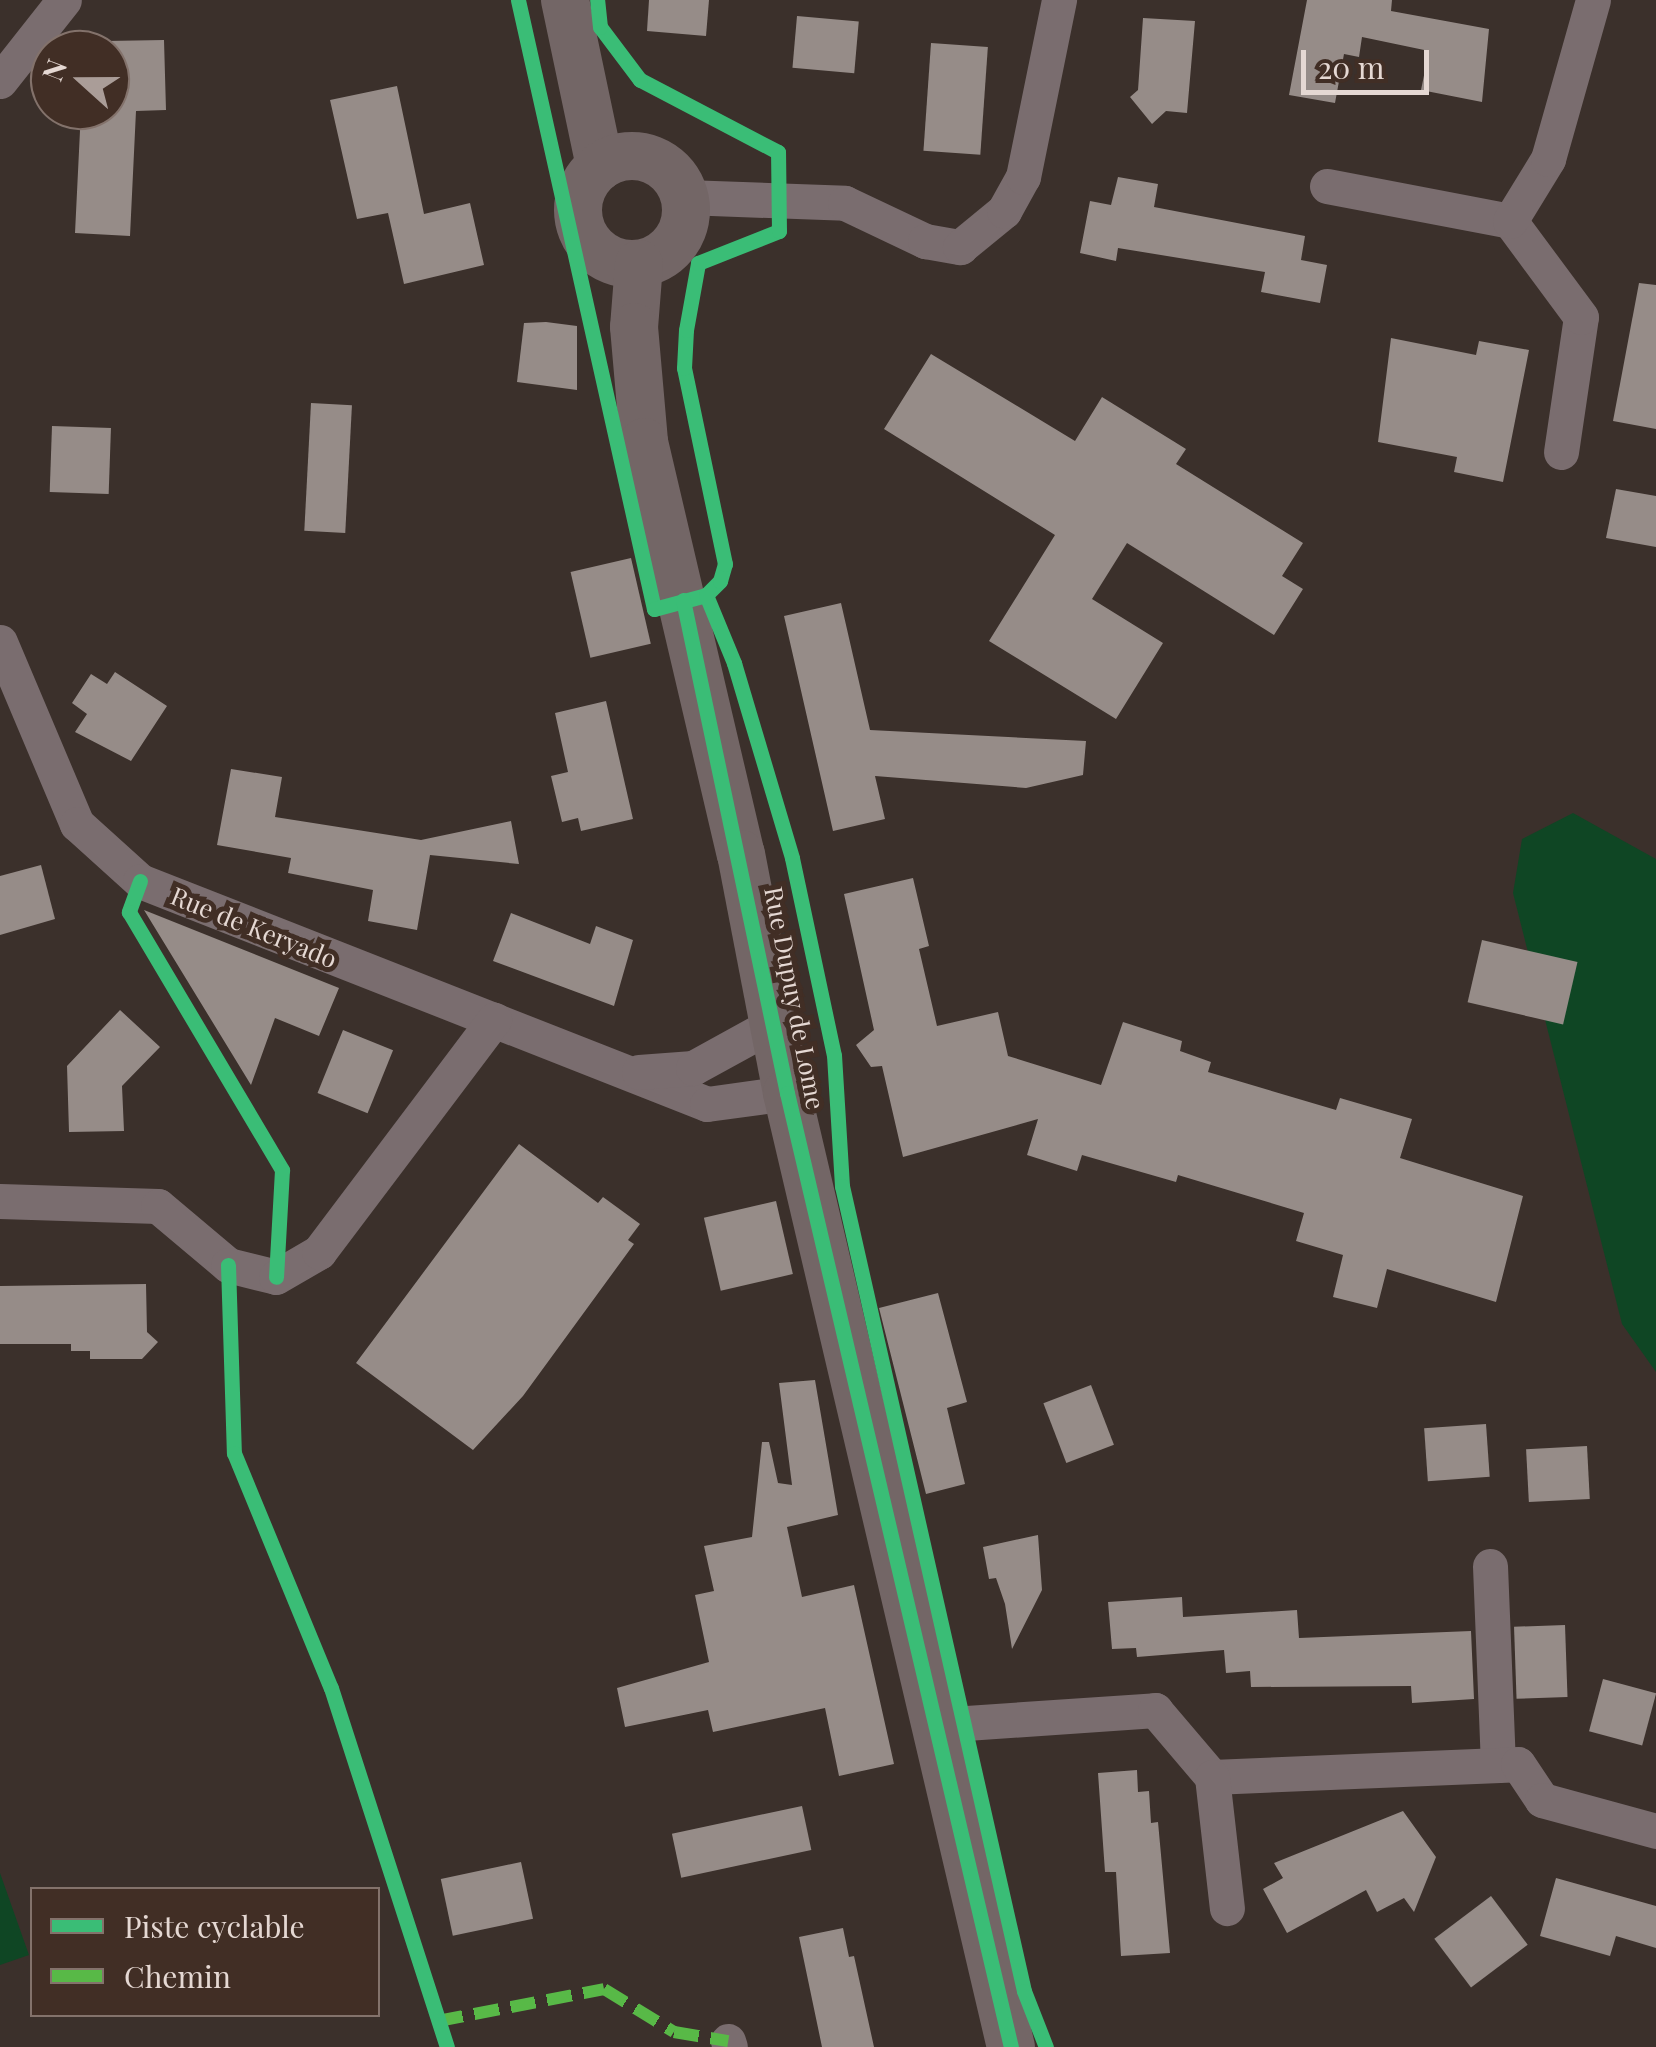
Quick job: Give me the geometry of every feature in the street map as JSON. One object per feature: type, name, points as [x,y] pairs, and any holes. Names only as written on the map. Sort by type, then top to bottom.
[{"type":"street","points":[[0,80],[64,0]]},
{"type":"street","points":[[565,0],[600,166]]},
{"type":"street","points":[[685,198],[845,203],[925,241],[960,247],[1004,210],[1023,178],[1058,0]]},
{"type":"street","points":[[1510,222],[1548,159],[1593,0]]},
{"type":"street","points":[[616,158],[651,159],[666,168],[685,198],[682,233],[671,248],[639,264],[605,257],[582,230],[580,195],[600,166],[616,158]]},
{"type":"street","points":[[1327,186],[1510,222],[1581,317],[1561,452]]},
{"type":"street","name":"Rue Dupuy de Lome","points":[[639,264],[634,327],[644,442],[741,854],[787,1093],[1011,2047]]},
{"type":"street","name":"Rue de Keryado","points":[[0,642],[77,824],[140,880],[707,1104],[787,1093]]},
{"type":"street","points":[[0,1201],[158,1206],[228,1265],[276,1277],[319,1252],[494,1020]]},
{"type":"street","name":"Rue de Keryado","points":[[634,1072],[693,1068],[773,1024]]},
{"type":"street","points":[[1490,1566],[1498,1765]]},
{"type":"street","points":[[937,1726],[1155,1710],[1212,1776],[1227,1908]]},
{"type":"street","points":[[1212,1776],[1518,1764],[1542,1800],[1656,1831]]},
{"type":"green space","points":[[1573,813],[1656,859],[1656,1372],[1622,1324],[1513,893],[1522,839]]},
{"type":"green space","points":[[0,1873],[29,1955],[0,1965]]},
{"type":"building","points":[[649,0],[709,0],[706,36],[647,31]]},
{"type":"building","points":[[1307,0],[1392,0],[1391,11],[1489,29],[1482,102],[1421,90],[1429,51],[1362,37],[1359,57],[1344,54],[1335,103],[1289,95]]},
{"type":"building","points":[[797,16],[859,21],[854,73],[792,68]]},
{"type":"building","points":[[1143,18],[1195,21],[1187,113],[1166,111],[1152,124],[1130,97],[1138,90]]},
{"type":"building","points":[[164,40],[166,110],[136,111],[130,236],[75,233],[80,130],[130,130],[130,41]]},
{"type":"building","points":[[931,43],[988,47],[980,155],[923,151]]},
{"type":"building","points":[[397,86],[424,214],[470,203],[484,265],[404,284],[388,213],[357,219],[330,100]]},
{"type":"building","points":[[1118,177],[1158,184],[1154,207],[1305,236],[1301,260],[1327,265],[1320,303],[1261,292],[1265,272],[1118,248],[1116,261],[1080,253],[1090,201],[1111,205]]},
{"type":"building","points":[[1639,283],[1656,285],[1656,429],[1613,421]]},
{"type":"building","points":[[524,323],[577,326],[577,390],[517,382]]},
{"type":"building","points":[[1391,338],[1476,355],[1479,341],[1529,350],[1503,482],[1454,472],[1457,457],[1378,442]]},
{"type":"building","points":[[931,354],[1075,441],[1102,397],[1186,449],[1176,464],[1303,543],[1282,576],[1303,589],[1274,635],[1127,543],[1092,599],[1163,643],[1116,719],[989,641],[1055,535],[884,429]]},
{"type":"building","points":[[311,403],[352,405],[345,533],[304,531]]},
{"type":"building","points":[[52,426],[111,428],[109,494],[50,492]]},
{"type":"building","points":[[1616,489],[1656,496],[1656,547],[1606,538]]},
{"type":"building","points":[[631,558],[651,644],[590,658],[571,572]]},
{"type":"building","points":[[841,603],[870,730],[1086,741],[1083,775],[1026,788],[875,776],[885,819],[833,831],[784,616]]},
{"type":"building","points":[[115,672],[167,706],[131,761],[75,732],[87,714],[72,703],[91,674],[107,684]]},
{"type":"building","points":[[606,701],[633,819],[581,831],[578,818],[562,822],[551,776],[568,772],[555,713]]},
{"type":"building","points":[[231,769],[282,777],[275,817],[421,840],[511,821],[519,864],[430,855],[417,930],[368,921],[373,890],[288,873],[291,858],[217,845]]},
{"type":"building","points":[[41,865],[55,919],[0,935],[0,876]]},
{"type":"building","points":[[913,878],[929,946],[919,949],[937,1026],[998,1012],[1008,1056],[1101,1085],[1123,1022],[1182,1041],[1180,1051],[1211,1062],[1208,1072],[1336,1110],[1340,1098],[1412,1119],[1400,1158],[1523,1196],[1496,1302],[1387,1269],[1377,1308],[1333,1297],[1343,1255],[1296,1241],[1304,1213],[1178,1175],[1176,1182],[1082,1155],[1077,1171],[1027,1155],[1038,1119],[903,1157],[882,1066],[871,1067],[856,1045],[874,1030],[844,894]]},
{"type":"building","points":[[144,910],[339,988],[319,1036],[275,1018],[251,1085]]},
{"type":"building","points":[[511,913],[590,944],[596,926],[633,940],[614,1006],[493,961]]},
{"type":"building","points":[[1482,940],[1577,962],[1563,1024],[1468,1002]]},
{"type":"building","points":[[120,1010],[160,1047],[122,1086],[124,1131],[69,1132],[67,1066]]},
{"type":"building","points":[[343,1030],[393,1050],[368,1113],[318,1093]]},
{"type":"building","points":[[519,1144],[598,1203],[603,1197],[640,1224],[628,1240],[634,1244],[523,1396],[473,1450],[356,1363]]},
{"type":"building","points":[[776,1201],[793,1274],[721,1291],[704,1218]]},
{"type":"building","points":[[146,1284],[147,1332],[158,1342],[142,1359],[90,1359],[90,1351],[71,1351],[71,1344],[0,1344],[0,1286]]},
{"type":"building","points":[[938,1293],[967,1402],[947,1408],[965,1484],[926,1494],[879,1308]]},
{"type":"building","points":[[815,1380],[838,1515],[787,1527],[802,1597],[854,1585],[894,1764],[839,1776],[825,1708],[713,1732],[708,1710],[625,1727],[617,1688],[709,1662],[695,1595],[714,1591],[704,1546],[752,1537],[762,1442],[769,1442],[778,1483],[792,1485],[779,1383]]},
{"type":"building","points":[[1091,1385],[1114,1445],[1066,1463],[1043,1403]]},
{"type":"building","points":[[1486,1424],[1490,1477],[1428,1481],[1424,1428]]},
{"type":"building","points":[[1587,1446],[1590,1499],[1529,1502],[1526,1449]]},
{"type":"building","points":[[1038,1535],[1042,1590],[1012,1649],[1005,1604],[996,1578],[989,1579],[983,1547]]},
{"type":"building","points":[[1182,1597],[1183,1617],[1297,1610],[1299,1638],[1471,1631],[1474,1699],[1412,1703],[1411,1686],[1251,1687],[1250,1671],[1226,1673],[1224,1650],[1137,1657],[1136,1648],[1112,1649],[1108,1602]]},
{"type":"building","points":[[1565,1625],[1568,1697],[1517,1699],[1514,1627]]},
{"type":"building","points":[[1603,1679],[1656,1693],[1642,1745],[1589,1731]]},
{"type":"building","points":[[1137,1770],[1138,1792],[1149,1791],[1151,1823],[1158,1822],[1170,1953],[1121,1956],[1116,1872],[1105,1872],[1098,1773]]},
{"type":"building","points":[[802,1806],[811,1850],[681,1878],[672,1834]]},
{"type":"building","points":[[1403,1811],[1436,1857],[1414,1912],[1404,1898],[1377,1912],[1366,1890],[1287,1933],[1263,1889],[1283,1878],[1274,1863]]},
{"type":"building","points":[[521,1862],[533,1919],[453,1936],[441,1879]]},
{"type":"building","points":[[1556,1878],[1656,1906],[1656,1948],[1616,1936],[1610,1956],[1540,1936]]},
{"type":"building","points":[[1491,1896],[1528,1945],[1471,1987],[1434,1939]]},
{"type":"building","points":[[843,1928],[849,1957],[854,1956],[874,2047],[822,2047],[799,1937]]},
{"type":"marked path","points":[[438,2021],[604,1989],[674,2032],[728,2041]]},
{"type":"cycle path","points":[[518,0],[654,609],[706,595],[720,581],[725,564],[684,368],[686,330],[698,263],[779,231],[778,152],[640,80],[600,27],[597,0]]},
{"type":"cycle path","points":[[706,595],[734,663],[792,858],[834,1055],[842,1186],[1024,1991],[1046,2047]]},
{"type":"cycle path","points":[[683,600],[787,1093],[1011,2047]]},
{"type":"cycle path","points":[[140,881],[129,912],[282,1170],[276,1277]]},
{"type":"cycle path","points":[[228,1265],[234,1453],[331,1688],[447,2047]]}]
